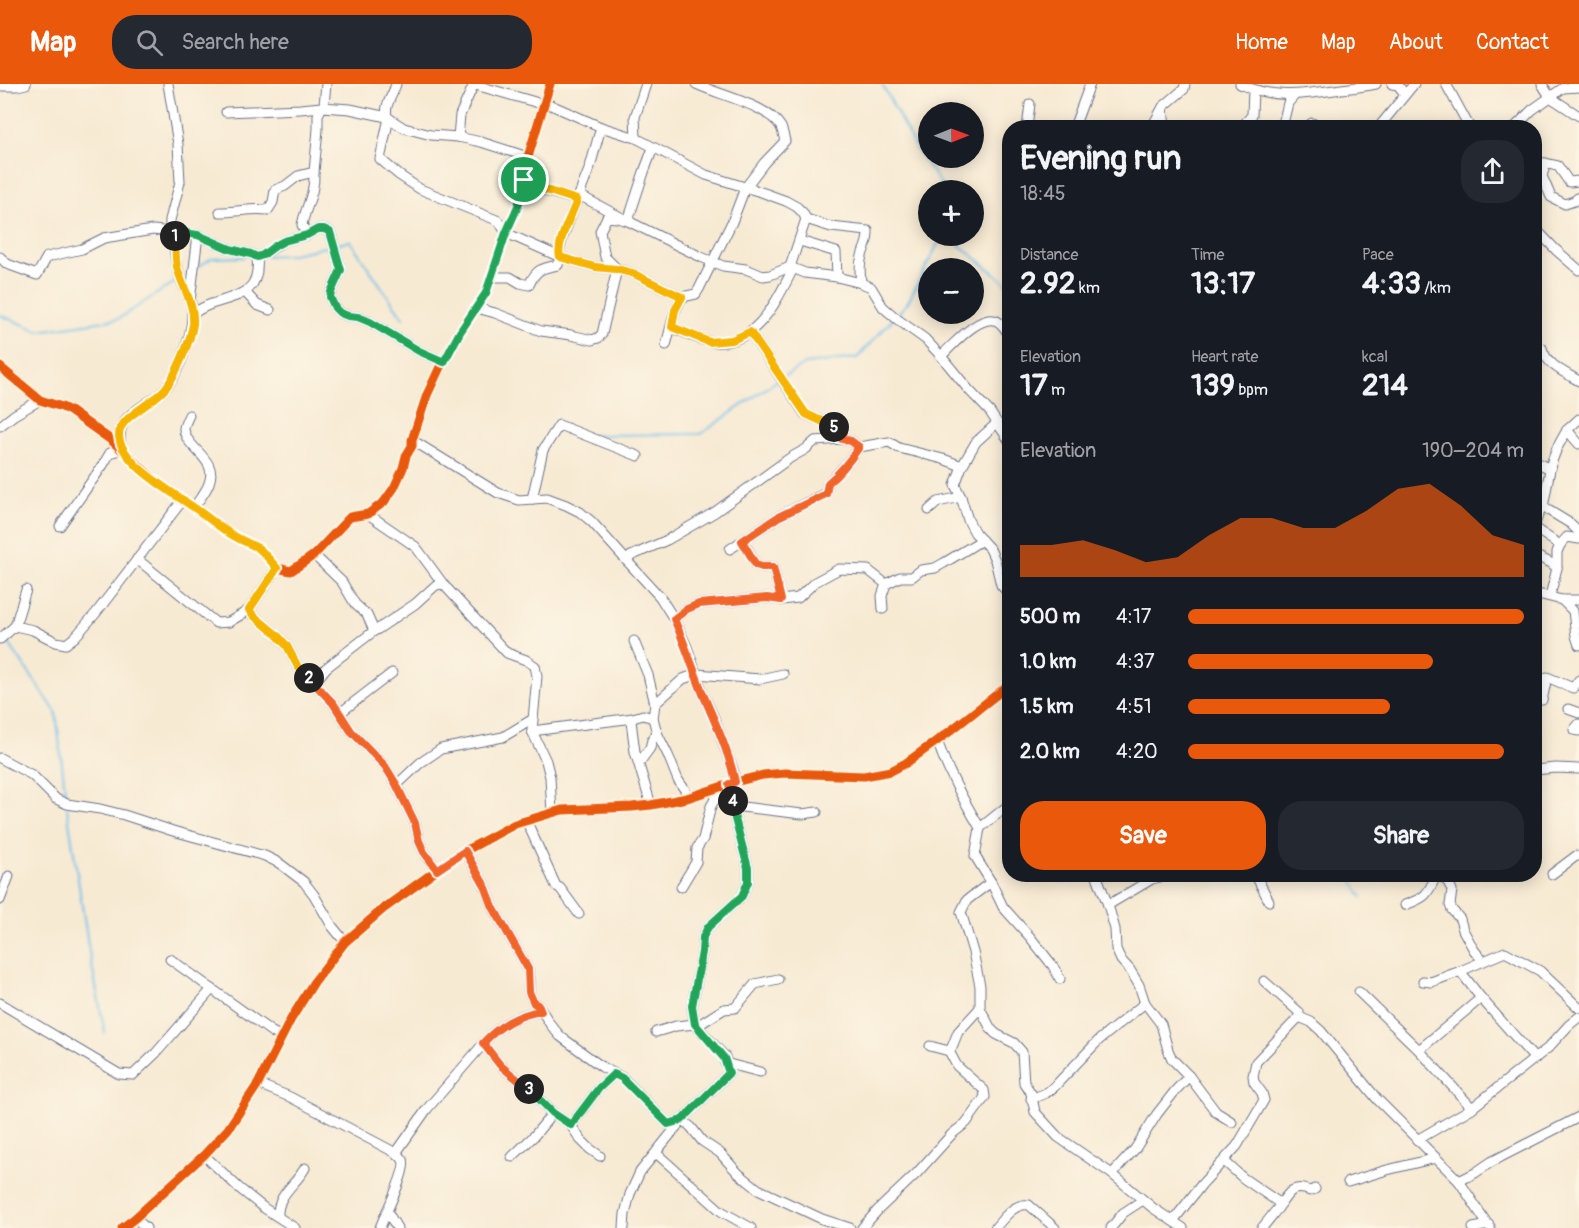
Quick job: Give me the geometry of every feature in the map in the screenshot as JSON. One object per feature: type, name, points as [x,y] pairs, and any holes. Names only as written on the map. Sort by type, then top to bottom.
[{"type":"street","points":[[0,86],[26,84]]},
{"type":"street","points":[[122,449],[119,432],[122,425],[169,384],[182,359],[193,324],[190,301],[177,265],[176,238],[171,231],[170,220],[180,182],[178,144],[168,84]]},
{"type":"street","points":[[307,235],[302,225],[314,185],[318,115],[324,105],[326,84]]},
{"type":"street","points":[[396,84],[386,106],[388,118],[380,159],[399,175],[420,189],[499,221],[506,233],[560,257],[595,267],[632,273],[682,297],[696,294],[732,222],[745,188],[785,141],[783,130],[773,118],[733,97],[696,84]]},
{"type":"street","points":[[458,137],[460,116],[473,84],[542,104],[544,102],[601,127],[636,138],[706,176],[786,201],[803,213],[806,219],[792,268],[767,316],[750,332],[732,340],[709,342],[672,327]]},
{"type":"street","points":[[0,367],[40,400],[62,406],[70,411],[122,449],[138,466],[182,501],[234,536],[260,549],[277,568],[291,571],[314,555],[350,517],[368,513],[384,502],[394,488],[412,446],[427,395],[469,317],[486,293],[506,233],[518,206],[528,157],[550,84]]},
{"type":"street","points":[[636,138],[635,117],[646,84]]},
{"type":"street","points":[[1077,120],[1090,84]]},
{"type":"street","points":[[1156,120],[1163,107],[1184,89],[1185,84]]},
{"type":"street","points":[[1240,84],[1253,90],[1290,96],[1343,86],[1376,84]]},
{"type":"street","points":[[1284,120],[1290,96],[1285,84]]},
{"type":"street","points":[[1394,84],[1398,85],[1405,94]]},
{"type":"street","points":[[1384,120],[1414,84]]},
{"type":"street","points":[[1446,84],[1466,120]]},
{"type":"street","points":[[1542,84],[1550,97],[1579,116]]},
{"type":"street","points":[[1522,120],[1563,88],[1579,87]]},
{"type":"street","points":[[1248,120],[1252,115],[1253,90]]},
{"type":"street","points":[[1029,120],[1030,105]]},
{"type":"street","points":[[226,112],[322,106],[350,109],[388,118],[404,128],[431,135],[481,142],[528,157]]},
{"type":"street","points":[[1163,107],[1164,120]]},
{"type":"street","points":[[492,277],[510,277],[529,285],[532,277],[543,267],[558,265],[562,239],[590,166],[601,127]]},
{"type":"street","points":[[628,221],[653,148]]},
{"type":"street","points":[[1542,162],[1558,166],[1569,182],[1579,181]]},
{"type":"street","points":[[1546,163],[1542,176],[1551,197],[1565,204],[1579,197]]},
{"type":"street","points":[[220,212],[255,208],[268,210],[276,190],[298,176],[314,172]]},
{"type":"street","points":[[524,180],[546,190],[578,197],[723,266],[746,269],[763,276],[770,276],[792,268],[805,273],[837,277],[871,287],[883,307],[925,339],[941,356],[990,412],[1002,430]]},
{"type":"street","points":[[616,269],[605,257],[600,231],[607,217],[628,221]]},
{"type":"street","points":[[806,219],[831,227],[868,231],[868,242],[860,269],[861,283]]},
{"type":"street","points":[[0,257],[7,264],[37,275],[47,257],[82,249],[104,237],[153,230],[198,235],[230,249],[257,257],[284,241],[324,229],[330,232],[341,270],[330,297],[335,308],[340,313],[370,322],[419,351],[444,362]]},
{"type":"street","points":[[190,301],[198,235]]},
{"type":"street","points":[[1542,235],[1579,270]]},
{"type":"street","points":[[800,241],[836,252],[837,277]]},
{"type":"street","points":[[192,314],[207,305],[245,292],[255,281],[258,268],[257,257]]},
{"type":"street","points":[[705,279],[717,275],[723,266]]},
{"type":"street","points":[[477,308],[541,331],[592,340],[602,334],[616,269]]},
{"type":"street","points":[[245,292],[257,305],[270,310]]},
{"type":"street","points":[[666,345],[675,310],[682,297]]},
{"type":"street","points":[[941,356],[975,325],[985,320],[994,320],[1002,325]]},
{"type":"street","points":[[750,332],[806,414],[843,430],[842,439]]},
{"type":"street","points":[[1542,348],[1545,357],[1551,363],[1579,381]]},
{"type":"street","points":[[0,426],[40,400]]},
{"type":"street","points":[[189,415],[184,427],[185,432],[204,456],[210,470],[210,483],[194,508]]},
{"type":"street","points":[[1579,419],[1567,430],[1557,448],[1543,507],[1571,524],[1579,532]]},
{"type":"street","points":[[997,423],[976,442],[962,466],[955,485],[975,533],[990,549],[1002,587]]},
{"type":"street","points":[[532,499],[543,450],[559,425],[638,456]]},
{"type":"street","points":[[1567,430],[1579,444]]},
{"type":"street","points":[[627,561],[631,556],[667,540],[715,512],[815,441],[842,439],[851,441],[859,447]]},
{"type":"street","points":[[412,440],[498,493],[519,500],[547,498],[580,512],[592,522],[660,597],[674,619],[714,717],[732,770],[729,784],[734,815],[748,868],[748,882],[742,896],[708,927],[703,937],[692,1006],[696,1025],[724,1058],[729,1073],[682,1120],[640,1173],[630,1194],[624,1228]]},
{"type":"street","points":[[730,549],[778,517],[826,494],[828,483],[838,475],[859,447],[889,442],[899,448],[962,466]]},
{"type":"street","points":[[60,526],[110,453],[122,449]]},
{"type":"street","points":[[1542,466],[1550,470]]},
{"type":"street","points":[[929,510],[938,502],[961,497]]},
{"type":"street","points":[[15,626],[33,630],[56,642],[66,644],[96,613],[182,501]]},
{"type":"street","points":[[368,513],[416,547],[443,584],[507,653],[535,666],[537,676],[532,731],[546,761],[550,777],[552,813]]},
{"type":"street","points":[[1542,533],[1560,544]]},
{"type":"street","points":[[1550,596],[1560,544],[1567,537],[1579,538]]},
{"type":"street","points":[[884,609],[882,596],[886,584],[900,577],[912,577],[921,570],[935,568],[982,540]]},
{"type":"street","points":[[742,541],[756,565],[773,567],[781,600]]},
{"type":"street","points":[[314,555],[342,582],[355,604],[368,615],[374,631]]},
{"type":"street","points":[[137,559],[216,623],[229,622],[249,610],[277,568]]},
{"type":"street","points":[[1542,559],[1557,568]]},
{"type":"street","points":[[674,619],[687,609],[699,604],[767,598],[781,600],[798,598],[815,582],[838,569],[868,570],[886,584]]},
{"type":"street","points":[[314,683],[326,668],[374,631],[415,604],[436,585],[443,584]]},
{"type":"street","points":[[2,637],[15,626],[26,590]]},
{"type":"street","points":[[1542,594],[1562,600],[1579,600]]},
{"type":"street","points":[[1562,600],[1573,611],[1579,645]]},
{"type":"street","points":[[249,610],[287,646],[298,667],[333,703],[351,731],[385,766],[415,823],[424,852],[437,870]]},
{"type":"street","points":[[634,641],[648,675],[655,704],[653,718],[657,734],[687,798]]},
{"type":"street","points":[[340,713],[392,673]]},
{"type":"street","points":[[655,704],[683,679],[697,674],[760,679],[783,674]]},
{"type":"street","points":[[1542,700],[1547,677],[1573,688],[1579,680]]},
{"type":"street","points":[[123,1227],[204,1155],[228,1128],[258,1084],[291,1018],[314,982],[345,942],[383,909],[465,851],[515,824],[562,810],[651,805],[687,798],[763,775],[864,776],[891,771],[949,732],[1002,690]]},
{"type":"street","points":[[1568,709],[1579,713]]},
{"type":"street","points":[[532,731],[643,715],[653,718]]},
{"type":"street","points":[[633,718],[631,721],[639,763],[651,805]]},
{"type":"street","points":[[396,784],[420,763],[441,749],[503,737],[532,719]]},
{"type":"street","points":[[1579,724],[1574,730],[1579,731]]},
{"type":"street","points":[[639,763],[650,748],[651,740],[657,734]]},
{"type":"street","points":[[937,740],[944,762],[980,828],[975,856],[1003,907],[1053,966],[1060,979]]},
{"type":"street","points":[[0,758],[32,775],[56,800],[124,815],[279,862],[309,888],[332,926],[345,942]]},
{"type":"street","points":[[1542,769],[1579,769]]},
{"type":"street","points":[[681,887],[696,862],[697,848],[703,838],[711,806],[729,784]]},
{"type":"street","points":[[734,806],[802,814],[817,812]]},
{"type":"street","points":[[980,828],[1002,810]]},
{"type":"street","points":[[526,820],[556,886],[560,888],[579,914]]},
{"type":"street","points":[[465,851],[528,969],[529,992],[534,1003],[539,1006],[550,1024],[561,1036],[622,1078],[668,1124],[682,1120]]},
{"type":"street","points":[[1551,874],[1579,856]]},
{"type":"street","points":[[0,900],[9,876]]},
{"type":"street","points":[[991,882],[967,900],[961,912],[980,986],[980,1008],[991,1029],[1014,1043],[1022,1052],[1024,1083],[1031,1093],[1035,1112],[1058,1137],[1112,1174],[1153,1208],[1183,1228]]},
{"type":"street","points":[[1099,882],[1115,929],[1116,949],[1139,985],[1145,1003],[1161,1024],[1172,1059],[1189,1076],[1216,1112],[1232,1122]]},
{"type":"street","points":[[1108,905],[1147,882]]},
{"type":"street","points":[[1259,882],[1269,901]]},
{"type":"street","points":[[1405,905],[1421,899],[1428,893],[1434,882]]},
{"type":"street","points":[[1448,882],[1452,890],[1450,905],[1452,910],[1460,919],[1463,930],[1483,961]]},
{"type":"street","points":[[1423,981],[1431,982],[1505,952],[1540,971],[1579,1008]]},
{"type":"street","points":[[170,959],[282,1037]]},
{"type":"street","points":[[1460,971],[1535,1059]]},
{"type":"street","points":[[656,1032],[676,1026],[696,1025],[724,1009],[735,1008],[755,984],[778,980]]},
{"type":"street","points":[[1264,981],[1299,1012],[1299,1017]]},
{"type":"street","points":[[0,1003],[119,1074],[133,1075],[156,1053],[212,989]]},
{"type":"street","points":[[1359,992],[1419,1050],[1472,1108]]},
{"type":"street","points":[[1419,1050],[1481,998]]},
{"type":"street","points":[[1031,1099],[1054,1087],[1099,1040],[1145,1003]]},
{"type":"street","points":[[949,1051],[958,1032],[980,1008]]},
{"type":"street","points":[[396,1153],[427,1109],[483,1043],[499,1028],[526,1013],[541,1011]]},
{"type":"street","points":[[1299,1017],[1311,1022],[1321,1031],[1377,1099],[1459,1181],[1489,1226],[1473,1228]]},
{"type":"street","points":[[1173,1221],[1202,1184],[1237,1146],[1264,1100],[1254,1082],[1256,1062],[1299,1017]]},
{"type":"street","points":[[1417,1140],[1472,1108],[1548,1048],[1579,1017]]},
{"type":"street","points":[[483,1043],[500,1065],[527,1087],[553,1113],[571,1125],[580,1139],[600,1156]]},
{"type":"street","points":[[862,1228],[952,1134],[966,1123],[985,1097],[984,1090],[957,1066],[949,1051],[930,1046]]},
{"type":"street","points":[[725,1063],[760,1072]]},
{"type":"street","points":[[571,1125],[599,1088],[614,1074]]},
{"type":"street","points":[[1112,1174],[1135,1149],[1163,1106],[1189,1076]]},
{"type":"street","points":[[258,1084],[290,1097],[396,1153],[404,1161],[401,1179],[380,1228]]},
{"type":"street","points":[[512,1157],[553,1113]]},
{"type":"street","points":[[1459,1181],[1579,1117]]},
{"type":"street","points":[[682,1120],[702,1141],[720,1153],[738,1173],[758,1189],[822,1219],[850,1228]]},
{"type":"street","points":[[656,1153],[720,1211],[751,1228]]},
{"type":"street","points":[[204,1155],[239,1188],[295,1228]]},
{"type":"street","points":[[1348,1182],[1436,1158]]},
{"type":"street","points":[[1224,1161],[1243,1178],[1281,1204]]},
{"type":"street","points":[[278,1216],[282,1197],[305,1168]]},
{"type":"street","points":[[1262,1228],[1288,1193],[1297,1188],[1310,1191],[1315,1189]]},
{"type":"street","points":[[1112,1228],[1123,1213],[1143,1200]]},
{"type":"street","points":[[995,1228],[1017,1206],[1025,1204],[1056,1228]]},
{"type":"street","points":[[387,1211],[397,1228]]},
{"type":"street","points":[[135,1218],[146,1228]]},
{"type":"waterway","points":[[882,84],[916,149],[938,180]]},
{"type":"waterway","points":[[335,245],[350,241],[403,318]]},
{"type":"waterway","points":[[267,256],[288,255],[330,246]]},
{"type":"waterway","points":[[896,316],[908,302],[937,246]]},
{"type":"waterway","points":[[960,246],[1002,280]]},
{"type":"waterway","points":[[198,267],[212,258],[244,257]]},
{"type":"waterway","points":[[0,315],[39,331],[118,319],[178,280]]},
{"type":"waterway","points":[[783,377],[805,364],[857,358],[892,320]]},
{"type":"waterway","points":[[594,435],[701,434],[778,380]]},
{"type":"waterway","points":[[5,638],[56,712],[66,799]]},
{"type":"waterway","points":[[67,808],[89,951],[105,1033]]},
{"type":"waterway","points":[[1354,882],[1362,897]]},
{"type":"cycle path","points":[[0,367],[40,400],[70,411],[111,440],[159,484],[234,536],[260,549],[277,568],[291,571],[314,555],[350,517],[368,514],[384,502],[394,488],[412,446],[427,395],[440,367],[486,293],[506,233],[518,206],[528,157],[550,84]]},
{"type":"cycle path","points":[[122,1228],[204,1155],[228,1129],[258,1084],[291,1019],[314,982],[345,942],[383,909],[465,851],[515,824],[562,810],[651,805],[687,798],[763,775],[785,773],[864,776],[891,771],[949,732],[1002,690]]},
{"type":"route","points":[[524,180],[577,200],[562,239],[560,257],[595,267],[632,273],[682,297],[675,310],[672,327],[709,342],[732,340],[750,332],[806,414],[843,430],[842,439],[851,441],[859,447],[838,475],[828,483],[826,494],[778,517],[742,541],[756,565],[773,567],[781,600],[767,598],[699,604],[687,609],[674,619],[714,717],[732,770],[735,782],[729,784],[734,815],[746,857],[748,882],[742,896],[708,927],[703,937],[692,1006],[695,1024],[724,1058],[729,1073],[682,1120],[668,1124],[622,1078],[614,1074],[599,1088],[571,1125],[553,1113],[527,1087],[500,1065],[483,1043],[499,1028],[526,1013],[541,1011],[529,992],[528,969],[465,851],[437,870],[424,852],[415,823],[385,766],[351,731],[333,703],[298,667],[287,646],[249,610],[277,568],[260,549],[234,536],[159,484],[122,449],[120,440],[119,432],[129,417],[169,384],[182,359],[193,324],[190,301],[177,265],[176,238],[171,231],[198,235],[230,249],[257,257],[284,241],[324,229],[330,232],[341,270],[330,297],[335,308],[340,313],[370,322],[419,351],[444,362],[469,317],[486,293],[506,233],[518,206],[524,180]]}]
